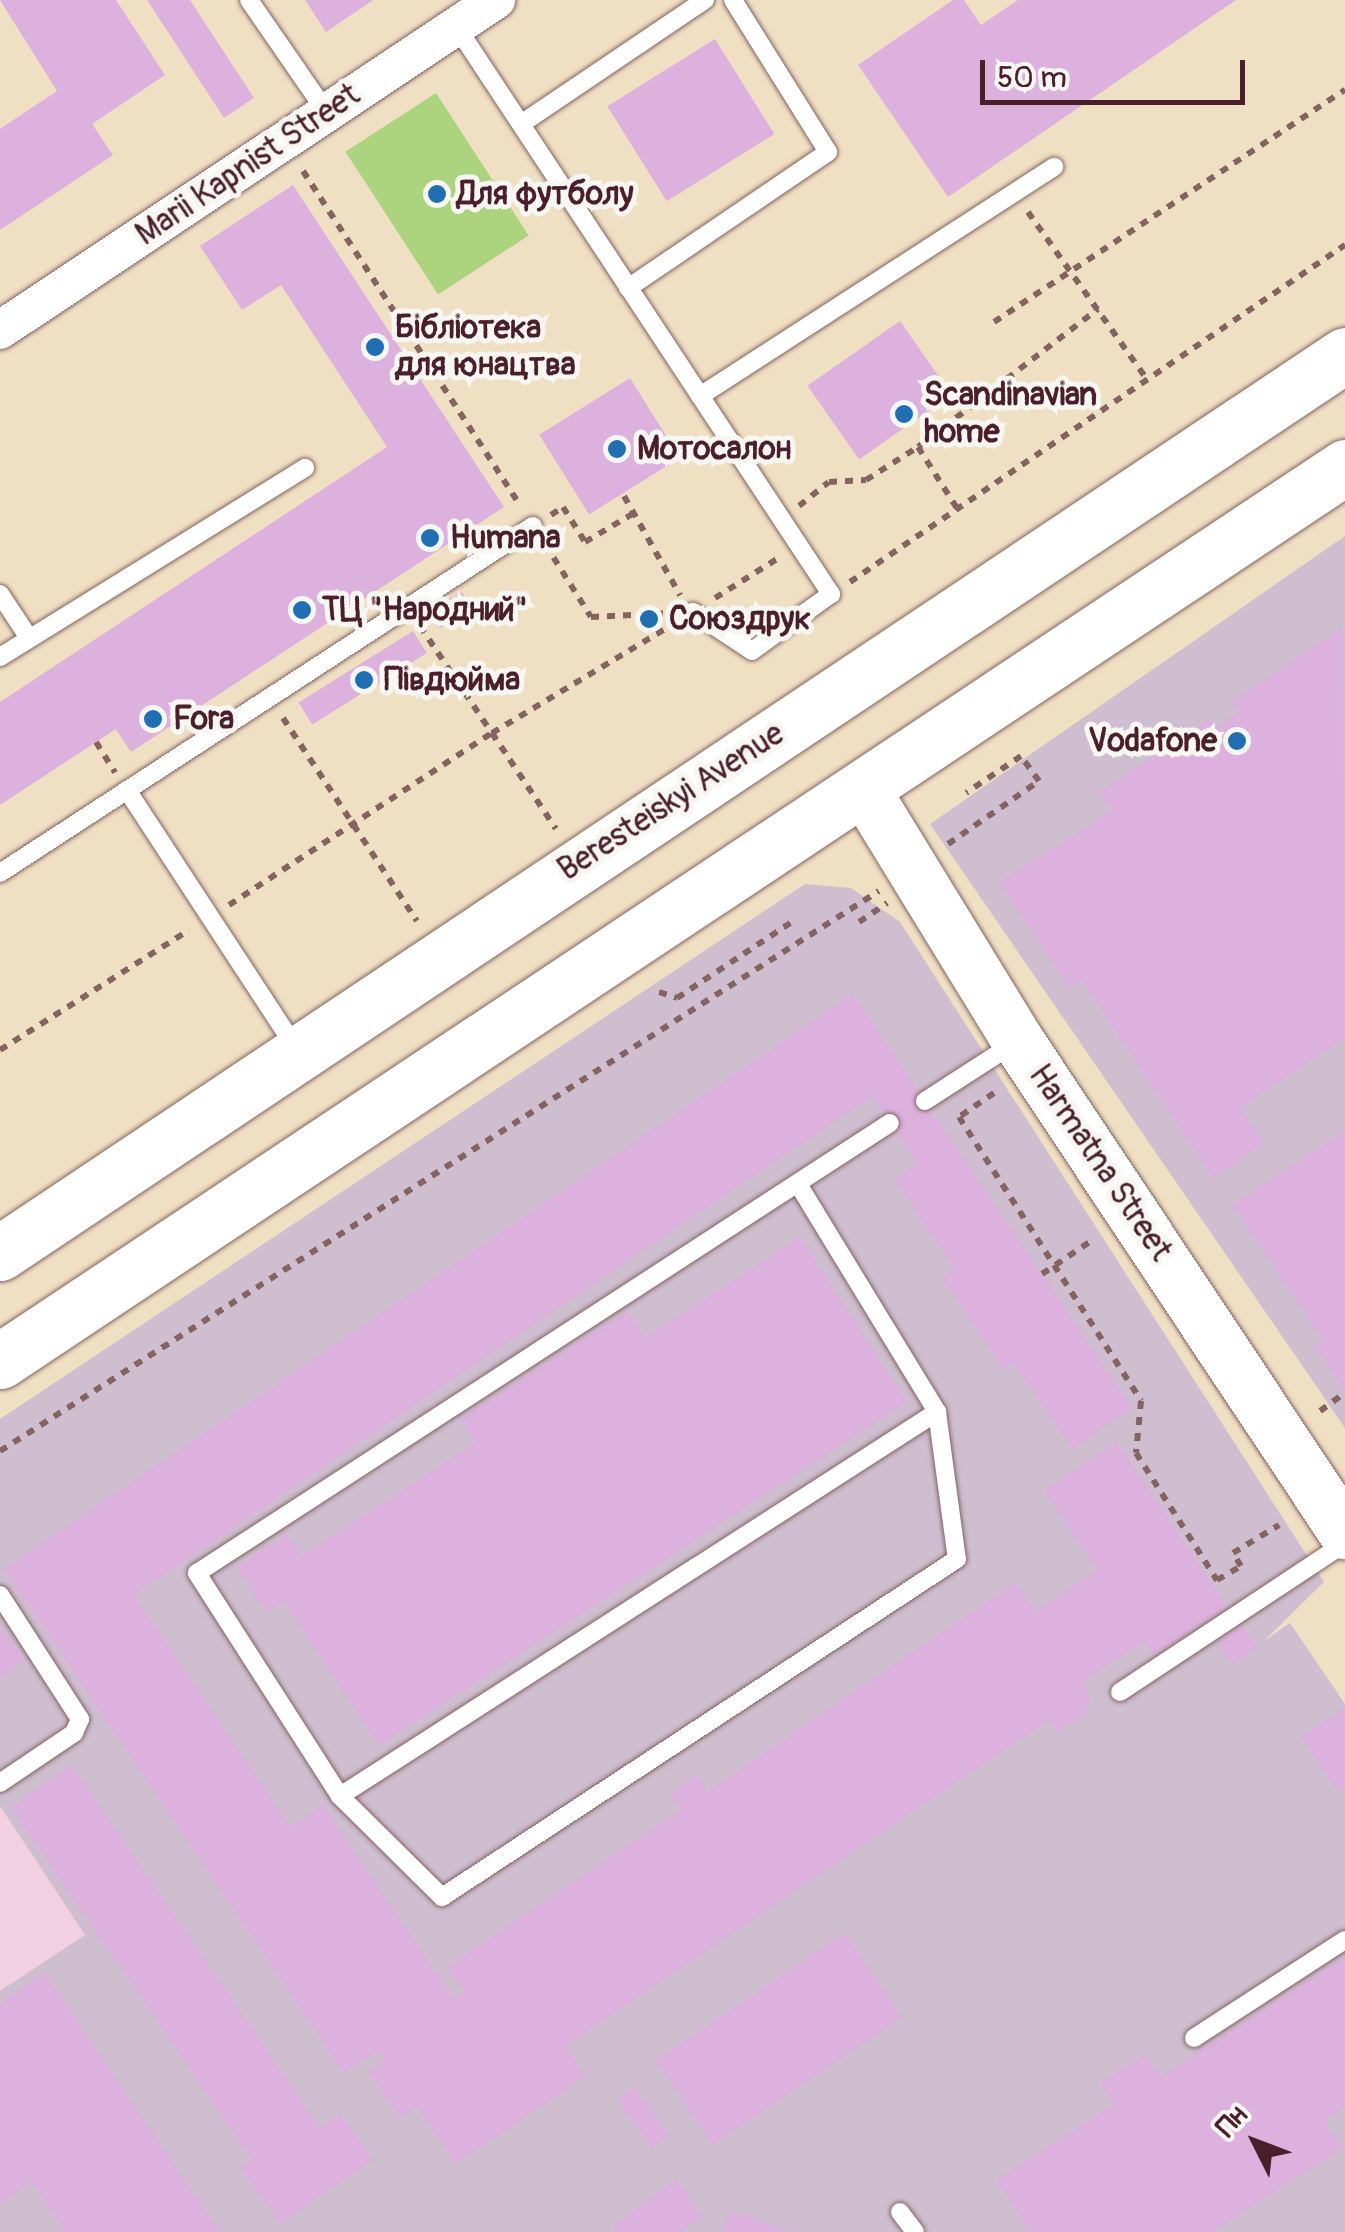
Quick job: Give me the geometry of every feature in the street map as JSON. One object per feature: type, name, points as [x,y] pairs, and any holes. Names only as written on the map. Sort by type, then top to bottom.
[{"type":"main road","name":"Beresteiskyi Avenue","points":[[0,1252],[1345,355]]},
{"type":"main road","points":[[0,1360],[1345,466]]},
{"type":"street","name":"Marii Kapnist Street","points":[[0,330],[496,0]]},
{"type":"street","name":"Harmatna Street","points":[[863,788],[1018,1040],[1345,1533]]},
{"type":"lane","points":[[249,0],[327,113]]},
{"type":"lane","points":[[521,124],[705,0]]},
{"type":"lane","points":[[628,288],[828,152],[733,0]]},
{"type":"lane","points":[[456,26],[830,594],[752,652],[693,612]]},
{"type":"lane","points":[[700,396],[1054,167]]},
{"type":"lane","points":[[0,657],[305,468]]},
{"type":"lane","points":[[0,872],[540,522]]},
{"type":"lane","points":[[0,594],[30,638]]},
{"type":"lane","points":[[127,790],[299,1052]]},
{"type":"lane","points":[[925,1101],[1018,1040]]},
{"type":"lane","points":[[798,1184],[937,1412],[956,1559],[442,1897],[340,1796],[197,1573],[890,1123]]},
{"type":"lane","points":[[340,1796],[937,1412]]},
{"type":"lane","points":[[1120,1692],[1345,1543]]},
{"type":"lane","points":[[0,1595],[80,1719],[74,1733],[0,1783]]},
{"type":"lane","points":[[1194,2038],[1345,1940]]},
{"type":"lane","points":[[900,2212],[915,2232]]},
{"type":"path","points":[[994,322],[1345,90]]},
{"type":"path","points":[[284,141],[540,522],[591,617],[688,612],[624,496]]},
{"type":"path","points":[[1014,193],[1146,378]]},
{"type":"path","points":[[830,594],[960,513],[1146,378],[1345,245]]},
{"type":"path","points":[[781,520],[829,482],[866,480],[918,447],[1098,309]]},
{"type":"path","points":[[918,447],[960,513]]},
{"type":"path","points":[[540,522],[563,507],[585,542],[634,513]]},
{"type":"path","points":[[0,1050],[492,733],[798,546]]},
{"type":"path","points":[[408,607],[556,828]]},
{"type":"path","points":[[270,697],[417,921]]},
{"type":"path","points":[[938,851],[1039,782],[1022,756],[966,794]]},
{"type":"path","points":[[0,1451],[861,903]]},
{"type":"path","points":[[659,992],[677,998],[792,922]]},
{"type":"path","points":[[994,1093],[958,1116],[1141,1401],[1136,1453],[1217,1580],[1241,1566],[1234,1553],[1279,1524]]},
{"type":"path","points":[[1042,1274],[1094,1239]]},
{"type":"path","points":[[1320,1411],[1345,1394]]},
{"type":"shaded area","points":[[1345,536],[1345,1428],[930,824]]},
{"type":"shaded area","points":[[805,884],[851,888],[900,922],[1324,1582],[1264,1641],[1290,1623],[1345,1704],[1345,2232],[0,2232],[0,1991],[85,1935],[0,1806],[0,1419]]},
{"type":"shaded area","points":[[0,1806],[86,1935],[0,1991]]},
{"type":"green space","name":"Для футболу","points":[[436,93],[529,236],[438,294],[345,152]]},
{"type":"building","points":[[0,0],[116,0],[165,75],[92,124],[113,155],[0,230],[0,129],[57,91]]},
{"type":"building","points":[[147,0],[190,0],[254,98],[224,118]]},
{"type":"building","points":[[305,0],[373,0],[326,32]]},
{"type":"building","points":[[953,0],[964,0],[981,25],[1018,0],[1236,0],[948,197],[858,65]]},
{"type":"building","points":[[715,39],[774,134],[667,201],[607,106]]},
{"type":"building","points":[[293,185],[504,507],[131,752],[116,729],[0,805],[0,702],[387,447],[281,285],[242,310],[200,246]]},
{"type":"building","points":[[900,321],[952,395],[859,460],[807,386]]},
{"type":"building","points":[[630,378],[680,458],[589,514],[539,435]]},
{"type":"building","points":[[462,592],[472,611],[438,628],[428,610]]},
{"type":"building","points":[[1342,628],[1345,1038],[1240,1108],[1264,1143],[1213,1178],[1082,980],[1070,988],[999,882],[1113,811],[1100,792],[1209,719],[1215,728],[1239,712],[1232,702]]},
{"type":"building","name":"Півдюйма","points":[[413,631],[427,653],[312,725],[299,703]]},
{"type":"building","points":[[853,994],[1132,1408],[1072,1449],[1013,1363],[1004,1370],[942,1278],[955,1269],[895,1179],[918,1164],[872,1096],[134,1595],[291,1827],[323,1805],[454,1999],[464,1992],[447,1967],[681,1810],[670,1794],[697,1776],[707,1792],[1016,1582],[1035,1611],[1098,1570],[1044,1491],[1117,1442],[1227,1606],[1154,1655],[1144,1641],[1082,1682],[1091,1699],[1084,1715],[1057,1732],[1049,1720],[566,2046],[586,2076],[456,2164],[417,2107],[400,2118],[369,2072],[386,2060],[379,2050],[344,2073],[4,1569]]},
{"type":"building","points":[[1345,1131],[1345,1392],[1315,1346],[1323,1340],[1233,1205]]},
{"type":"building","points":[[800,1237],[907,1402],[379,1746],[284,1601],[266,1612],[237,1567],[287,1534],[302,1556],[476,1442],[461,1419],[627,1311],[645,1338]]},
{"type":"building","points":[[0,1626],[24,1660],[0,1678]]},
{"type":"building","points":[[1241,1626],[1257,1648],[1233,1665],[1218,1643]]},
{"type":"building","points":[[1345,1708],[1345,1787],[1338,1792],[1301,1737]]},
{"type":"building","points":[[72,1765],[320,2128],[341,2114],[373,2160],[280,2224],[241,2168],[252,2160],[11,1807]]},
{"type":"building","points":[[845,1933],[902,2018],[713,2145],[656,2060]]},
{"type":"building","points":[[1345,1957],[1345,2107],[1324,2121],[1342,2148],[1213,2232],[1030,2232],[997,2180],[1114,2104],[1100,2083],[1146,2054],[1160,2077]]},
{"type":"building","points":[[45,1973],[220,2232],[65,2232],[32,2182],[0,2204],[0,2004]]},
{"type":"building","points":[[635,2087],[669,2136],[652,2148],[618,2099]]},
{"type":"building","points":[[677,2180],[702,2217],[681,2232],[616,2232],[612,2226]]},
{"type":"building","points":[[731,2210],[788,2232],[723,2232]]},
{"type":"place","name":"Для футболу","points":[[437,194]]},
{"type":"place","name":"Бібліотека для юнацтва","points":[[375,347]]},
{"type":"place","name":"Scandinavian home","points":[[904,414]]},
{"type":"place","name":"Мотосалон","points":[[617,449]]},
{"type":"place","name":"Humana","points":[[430,538]]},
{"type":"place","name":"ТЦ \"Народний\"","points":[[302,610]]},
{"type":"place","name":"Союздрук","points":[[649,619]]},
{"type":"place","name":"Півдюйма","points":[[364,680]]},
{"type":"place","name":"Fora","points":[[153,719]]},
{"type":"place","name":"Vodafone","points":[[1237,741]]}]
